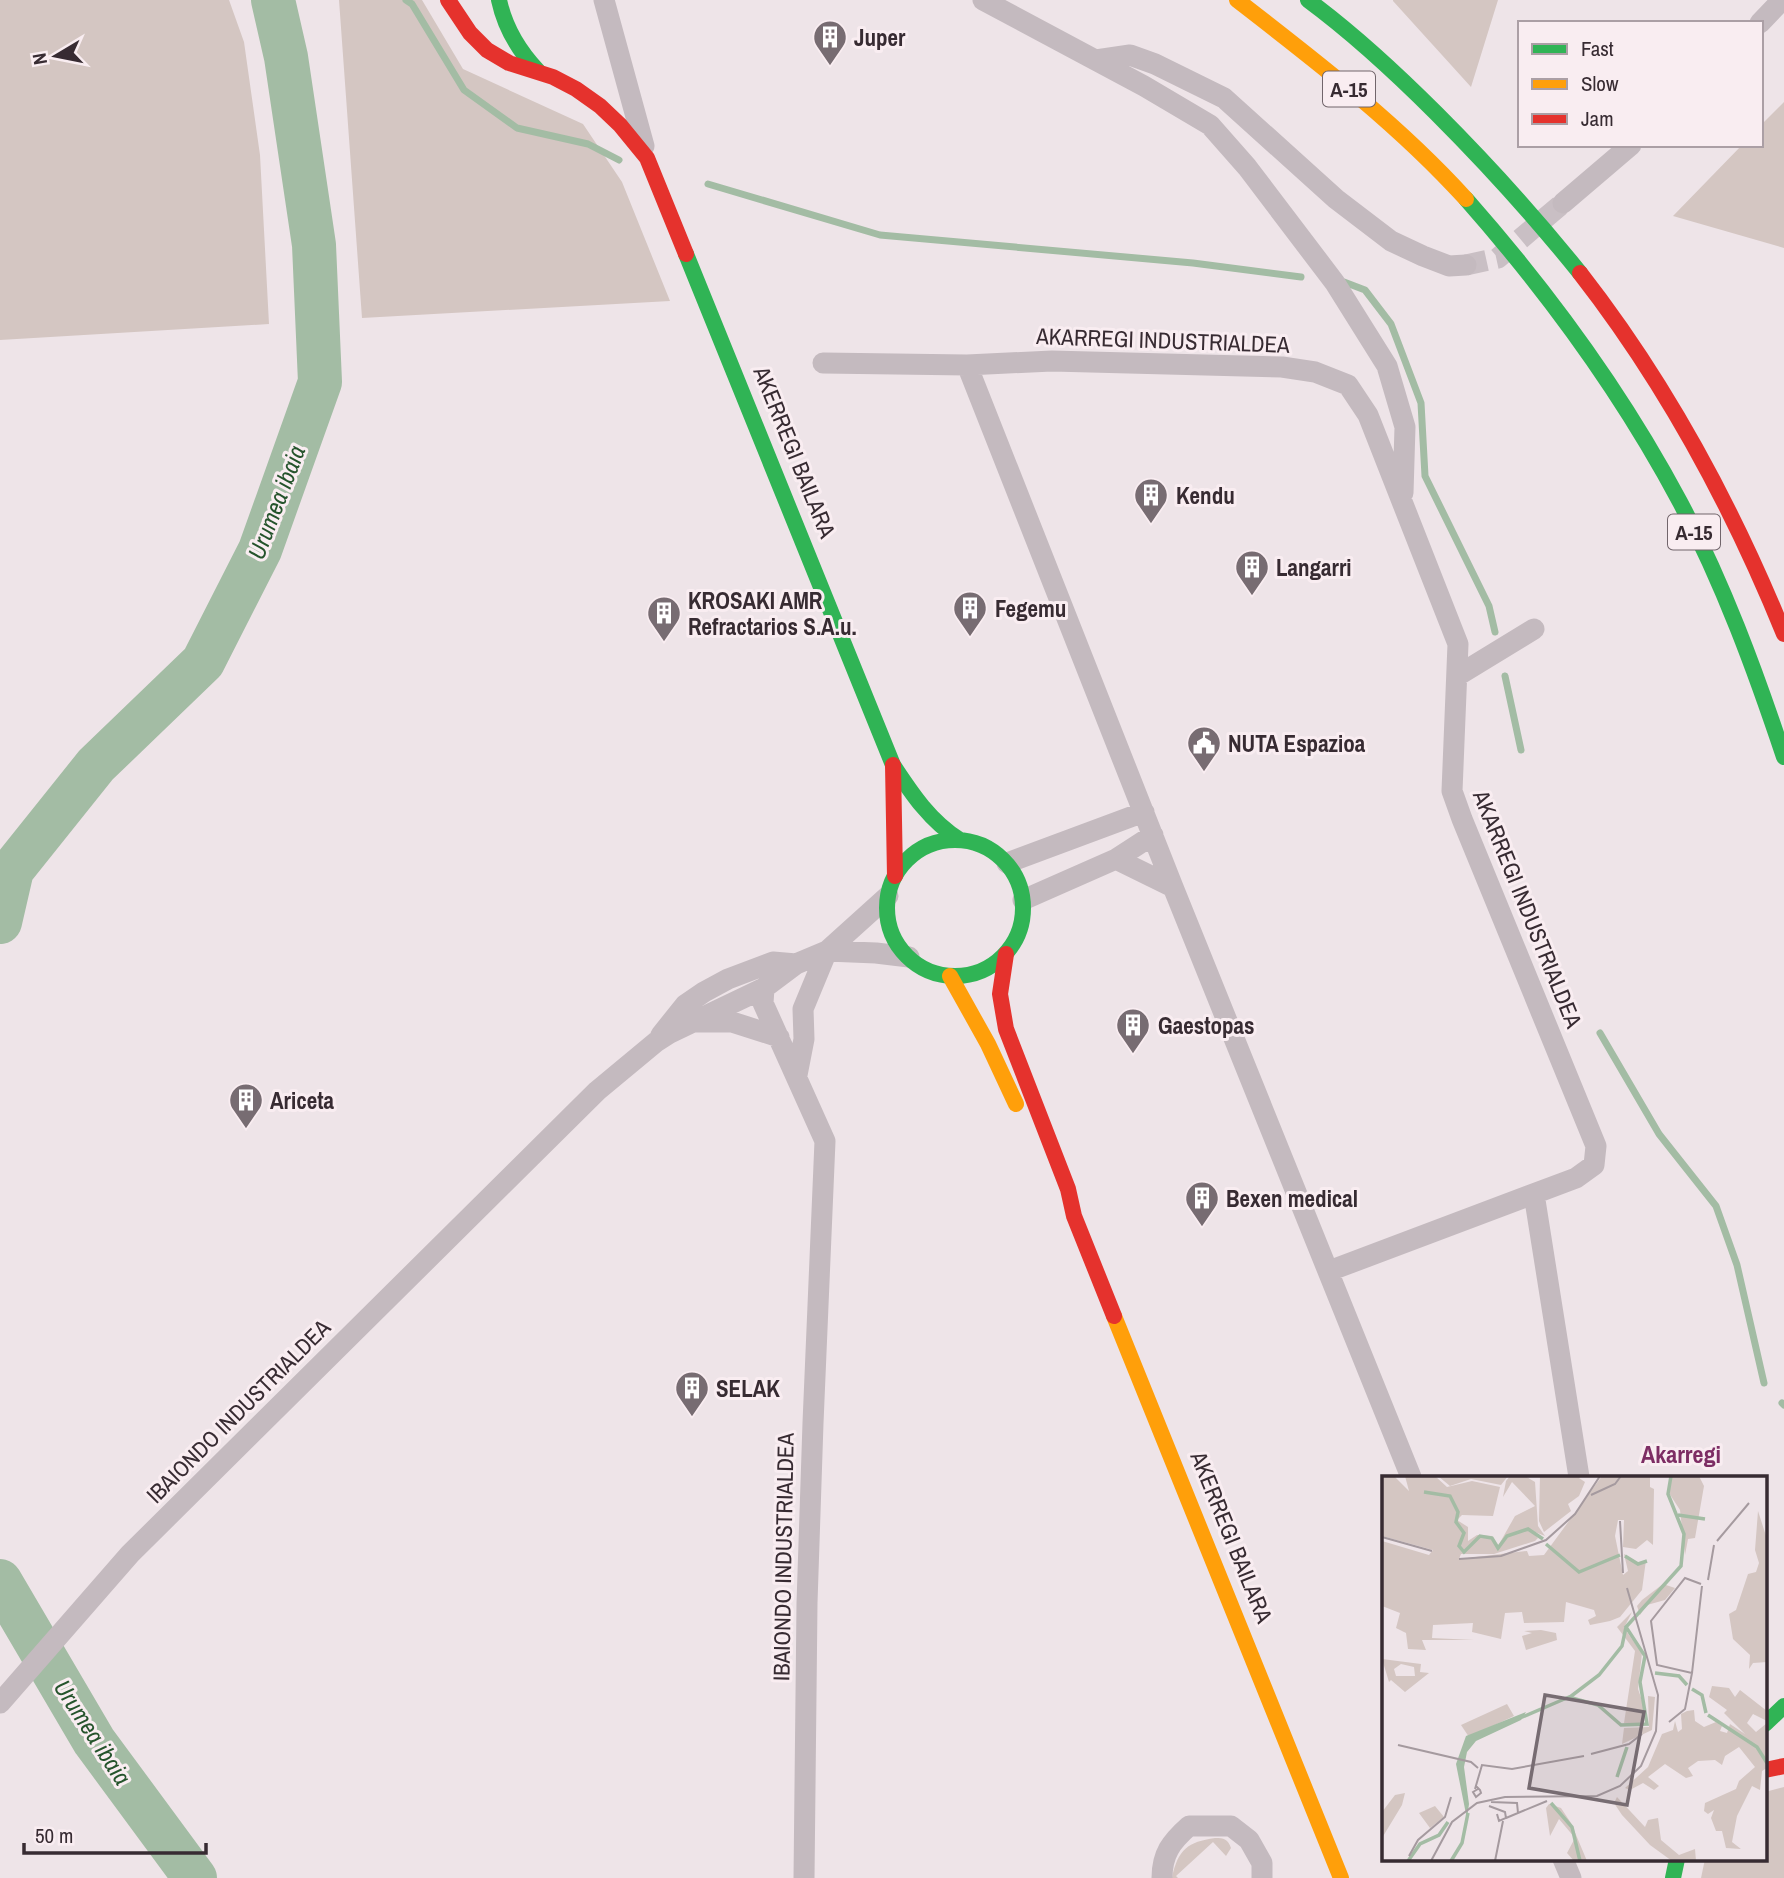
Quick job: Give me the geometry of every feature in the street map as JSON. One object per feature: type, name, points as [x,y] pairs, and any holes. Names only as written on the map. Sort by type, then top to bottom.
[{"type":"main road","name":"AKERREGI BAILARA","points":[[448,0],[468,33],[479,44],[507,62],[561,80],[582,92],[626,130],[647,158],[893,765]]},
{"type":"main road","points":[[499,0],[507,31],[515,46],[538,72]]},
{"type":"main road","name":"A-15","points":[[1237,0],[1310,55],[1382,117],[1454,186],[1513,254],[1569,326],[1629,413],[1677,497],[1718,582],[1763,692],[1784,757]]},
{"type":"main road","name":"A-15","points":[[1308,0],[1336,20],[1413,90],[1483,160],[1601,300],[1660,388],[1715,483],[1769,595],[1784,634]]},
{"type":"main road","points":[[893,765],[928,816],[945,832],[960,840]]},
{"type":"main road","points":[[892,886],[908,859],[924,847],[946,840],[960,840],[989,848],[1007,863],[1018,880],[1023,901],[1017,938],[1006,954],[991,966],[971,975],[950,976],[928,970],[909,957],[895,939],[887,918],[892,886],[893,765]]},
{"type":"main road","points":[[1006,954],[1000,994],[1006,1029],[1068,1189],[1074,1216]]},
{"type":"main road","points":[[950,976],[988,1044],[1058,1191],[1074,1216]]},
{"type":"main road","name":"AKERREGI BAILARA","points":[[1074,1216],[1341,1878]]},
{"type":"main road","points":[[1766,1723],[1784,1706]]},
{"type":"main road","points":[[1766,1770],[1784,1766]]},
{"type":"main road","points":[[1673,1878],[1676,1860]]},
{"type":"street","points":[[604,0],[647,158]]},
{"type":"street","points":[[983,0],[1144,86],[1210,125],[1247,167],[1335,283],[1387,366],[1405,427],[1402,502]]},
{"type":"street","points":[[1762,21],[1782,0]]},
{"type":"street","points":[[1096,60],[1130,55],[1156,64],[1224,98],[1336,199],[1391,242],[1449,266],[1466,265]]},
{"type":"street","points":[[1563,203],[1629,147]]},
{"type":"street","name":"AKARREGI INDUSTRIALDEA","points":[[823,363],[967,365],[1052,361],[1282,367],[1315,372],[1348,385],[1368,415],[1458,644],[1452,791],[1596,1146],[1594,1165],[1576,1178],[1329,1271]]},
{"type":"street","points":[[967,365],[1173,887],[1411,1476]]},
{"type":"street","points":[[1457,676],[1534,629]]},
{"type":"street","points":[[1007,863],[1144,812]]},
{"type":"street","points":[[1023,901],[1116,859],[1153,835]]},
{"type":"street","points":[[1116,859],[1173,887]]},
{"type":"street","points":[[764,988],[796,964],[827,951],[892,886]]},
{"type":"street","points":[[827,951],[909,957]]},
{"type":"street","points":[[797,1075],[804,1039],[803,1009],[827,951]]},
{"type":"street","points":[[656,1042],[685,1005],[704,992],[728,979],[773,962],[796,964]]},
{"type":"street","points":[[728,979],[764,988],[776,1002],[794,1044],[797,1075]]},
{"type":"street","name":"IBAIONDO INDUSTRIALDEA","points":[[764,988],[763,1003],[825,1141],[809,1548],[804,1878]]},
{"type":"street","name":"IBAIONDO INDUSTRIALDEA","points":[[0,1703],[130,1555],[597,1091],[656,1042],[764,988]]},
{"type":"street","name":"IBAIONDO INDUSTRIALDEA","points":[[693,1023],[732,1022],[779,1037]]},
{"type":"street","points":[[1534,1194],[1579,1476]]},
{"type":"street","points":[[1162,1878],[1162,1864],[1172,1841],[1189,1826],[1231,1826],[1249,1840],[1262,1863],[1262,1878]]},
{"type":"street","points":[[1563,1860],[1571,1878]]},
{"type":"shaded area","points":[[0,0],[229,0],[244,42],[260,155],[269,324],[0,340]]},
{"type":"shaded area","points":[[339,0],[422,0],[463,69],[583,124],[622,182],[670,301],[362,318]]},
{"type":"shaded area","points":[[1498,0],[1471,87],[1393,1]]},
{"type":"shaded area","points":[[1784,102],[1784,248],[1673,216],[1740,147],[1763,147],[1763,123]]},
{"type":"shaded area","points":[[1784,1787],[1784,1878],[1701,1878],[1705,1860],[1766,1860],[1766,1792]]},
{"type":"shaded area","points":[[1215,1838],[1227,1841],[1231,1848],[1226,1856],[1213,1842],[1176,1876],[1178,1878],[1172,1878],[1177,1860],[1186,1849],[1198,1842]]},
{"type":"waterway","name":"Urumea ibaia","points":[[0,922],[12,870],[96,765],[203,662],[260,550],[320,382],[314,245],[286,57],[273,0]]},
{"type":"waterway","points":[[406,0],[412,4],[464,90],[517,128],[588,144],[619,160]]},
{"type":"waterway","points":[[708,184],[880,235],[1193,263],[1301,277]]},
{"type":"waterway","points":[[1344,282],[1365,290],[1391,324],[1421,403],[1425,476],[1489,606],[1495,632]]},
{"type":"waterway","points":[[1505,676],[1521,750]]},
{"type":"waterway","points":[[1600,1033],[1659,1134],[1716,1206],[1737,1265],[1764,1383]]},
{"type":"waterway","name":"Urumea ibaia","points":[[0,1581],[94,1741],[195,1878]]},
{"type":"tunnel","points":[[1466,265],[1498,258],[1563,203]]},
{"type":"traffic: fast","points":[[499,0],[513,38],[538,71]]},
{"type":"traffic: fast","points":[[1308,0],[1374,54],[1436,113],[1510,191],[1580,273]]},
{"type":"traffic: fast","points":[[1466,199],[1526,270],[1582,344],[1658,461],[1696,533],[1724,595],[1750,659],[1784,757]]},
{"type":"traffic: fast","points":[[686,254],[893,765],[931,816],[960,840]]},
{"type":"traffic: fast","points":[[955,840],[981,845],[1003,860],[1018,882],[1023,908],[1018,934],[1003,956],[981,971],[955,976],[929,971],[907,956],[892,934],[887,908],[892,882],[907,860],[929,845],[955,840]]},
{"type":"traffic: fast","points":[[1766,1723],[1784,1706]]},
{"type":"traffic: fast","points":[[1673,1878],[1677,1860]]},
{"type":"traffic: slow","points":[[1237,0],[1385,119],[1466,199]]},
{"type":"traffic: slow","points":[[950,976],[988,1044],[1016,1104]]},
{"type":"traffic: slow","points":[[1114,1316],[1341,1878]]},
{"type":"traffic: jam","points":[[448,0],[470,33],[487,50],[509,63],[553,77],[576,89],[620,125],[647,158],[686,254]]},
{"type":"traffic: jam","points":[[1580,273],[1640,357],[1694,446],[1742,539],[1784,634]]},
{"type":"traffic: jam","points":[[893,765],[895,876]]},
{"type":"traffic: jam","points":[[1006,954],[1000,994],[1006,1029],[1068,1189],[1074,1216],[1114,1316]]},
{"type":"traffic: jam","points":[[1766,1770],[1784,1766]]},
{"type":"place","name":"Juper","points":[[830,67]]},
{"type":"place","name":"Kendu","points":[[1151,525]]},
{"type":"place","name":"Langarri","points":[[1252,597]]},
{"type":"place","name":"Fegemu","points":[[970,638]]},
{"type":"place","name":"KROSAKI AMR Refractarios S.A.u.","points":[[664,643]]},
{"type":"place","name":"NUTA Espazioa","points":[[1204,773]]},
{"type":"place","name":"Gaestopas","points":[[1133,1055]]},
{"type":"place","name":"Ariceta","points":[[246,1130]]},
{"type":"place","name":"Bexen medical","points":[[1202,1228]]},
{"type":"place","name":"SELAK","points":[[692,1418]]},
{"type":"district","name":"Akarregi","points":[[1681,1454]]}]
